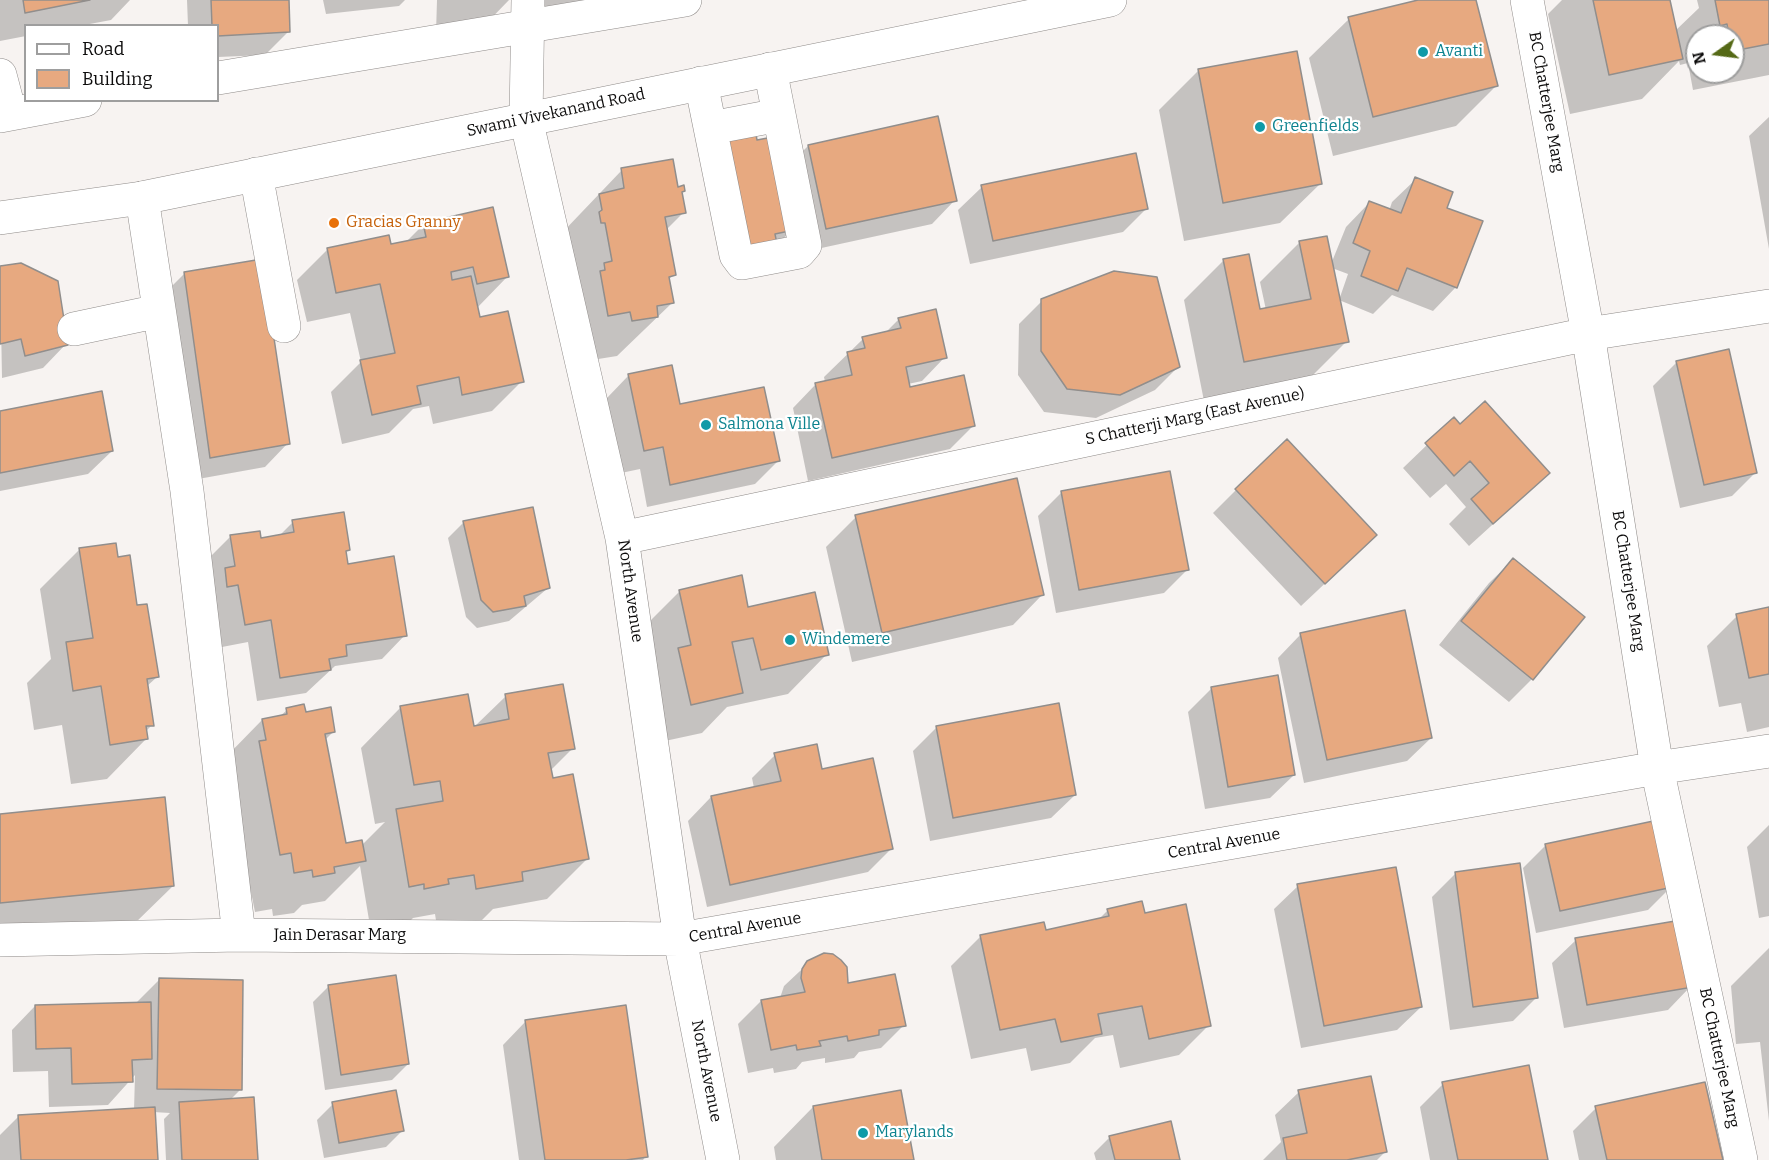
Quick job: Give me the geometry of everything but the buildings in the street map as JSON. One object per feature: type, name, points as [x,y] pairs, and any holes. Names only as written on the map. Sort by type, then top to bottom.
[{"type":"street","points":[[219,78],[528,13],[680,0]]},
{"type":"street","name":"Swami Vivekanand Road","points":[[0,218],[142,198],[1110,0]]},
{"type":"street","name":"BC Chatterjee Marg","points":[[1527,0],[1588,334],[1657,768],[1741,1160]]},
{"type":"street","name":"North Avenue","points":[[528,13],[526,118],[622,538],[680,939],[723,1160]]},
{"type":"street","points":[[701,83],[736,255],[742,263],[799,252],[805,245],[770,69]]},
{"type":"street","points":[[0,75],[5,115],[74,102]]},
{"type":"street","points":[[711,128],[779,115]]},
{"type":"street","points":[[256,174],[284,326]]},
{"type":"street","points":[[142,198],[159,311],[194,450],[239,935]]},
{"type":"street","name":"S Chatterji Marg (East Avenue)","points":[[622,538],[1588,334],[1769,306]]},
{"type":"street","points":[[74,329],[159,311]]},
{"type":"street","name":"Central Avenue","points":[[680,939],[1657,768],[1769,751]]},
{"type":"street","name":"Jain Derasar Marg","points":[[0,940],[239,935],[680,939]]},
{"type":"place","name":"Avanti","points":[[1423,52]]},
{"type":"place","name":"Greenfields","points":[[1260,127]]},
{"type":"place","name":"Gracias Granny","points":[[334,223]]},
{"type":"place","name":"Salmona Ville","points":[[706,425]]},
{"type":"place","name":"Windemere","points":[[790,640]]},
{"type":"place","name":"Marylands","points":[[863,1133]]}]
